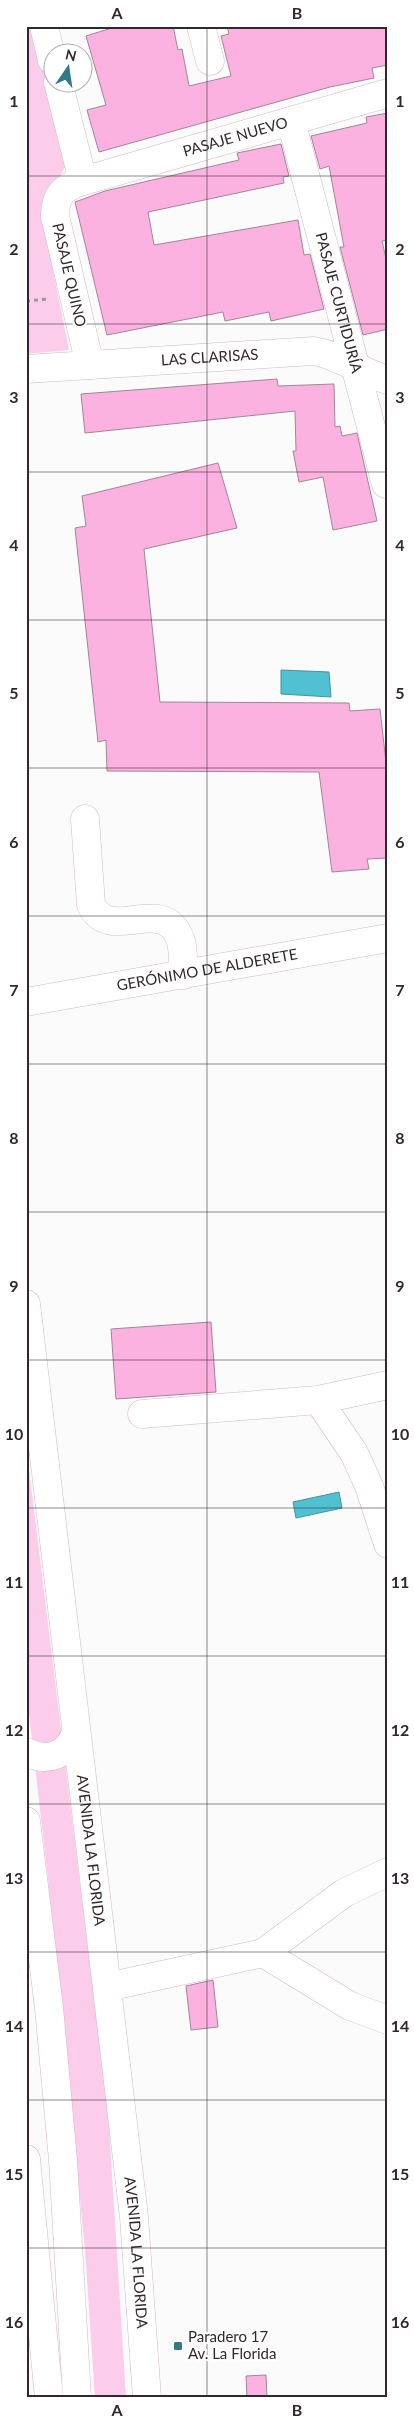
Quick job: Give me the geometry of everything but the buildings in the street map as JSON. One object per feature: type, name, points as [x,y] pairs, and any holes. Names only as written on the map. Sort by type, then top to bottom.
[{"type":"street","points":[[44,26],[48,42]]},
{"type":"street","points":[[201,26],[210,61]]},
{"type":"street","points":[[61,92],[83,181]]},
{"type":"street","name":"PASAJE NUEVO","points":[[83,181],[388,93]]},
{"type":"street","name":"PASAJE CURTIDURÍA","points":[[291,122],[386,484]]},
{"type":"street","name":"PASAJE QUINO","points":[[83,181],[63,189],[56,200],[55,216],[90,365]]},
{"type":"street","name":"LAS CLARISAS","points":[[26,369],[314,351],[327,354],[371,375],[388,380]]},
{"type":"street","points":[[85,819],[90,905],[94,912],[100,918],[110,922],[155,918],[171,925],[182,943],[183,975]]},
{"type":"street","name":"GERÓNIMO DE ALDERETE","points":[[26,1002],[388,938]]},
{"type":"street","name":"AVENIDA LA FLORIDA","points":[[26,1304],[134,2218],[147,2398]]},
{"type":"street","points":[[142,1414],[318,1400],[388,1385]]},
{"type":"street","points":[[318,1400],[354,1454],[369,1486],[388,1544]]},
{"type":"street","points":[[26,1752],[42,1758],[60,1754],[70,1745],[76,1732]]},
{"type":"street","points":[[26,1821],[48,2008],[63,2160],[77,2398]]},
{"type":"street","points":[[108,1987],[263,1953],[344,1893],[388,1872]]},
{"type":"street","points":[[263,1953],[350,2006],[388,2020]]},
{"type":"street","points":[[26,2159],[33,2278],[49,2398]]},
{"type":"shaded area","points":[[26,26],[34,26],[42,62],[42,92],[49,92],[65,167],[41,210],[69,350],[26,354]]},
{"type":"shaded area","points":[[26,1445],[108,2111],[126,2398],[95,2398],[85,2250],[48,1879],[26,1688]]},
{"type":"water","points":[[281,670],[329,672],[331,697],[281,694]]},
{"type":"water","points":[[339,1492],[342,1508],[296,1518],[293,1502]]},
{"type":"place","name":"Paradero 17 Av. La Florida","points":[[178,2346]]}]
